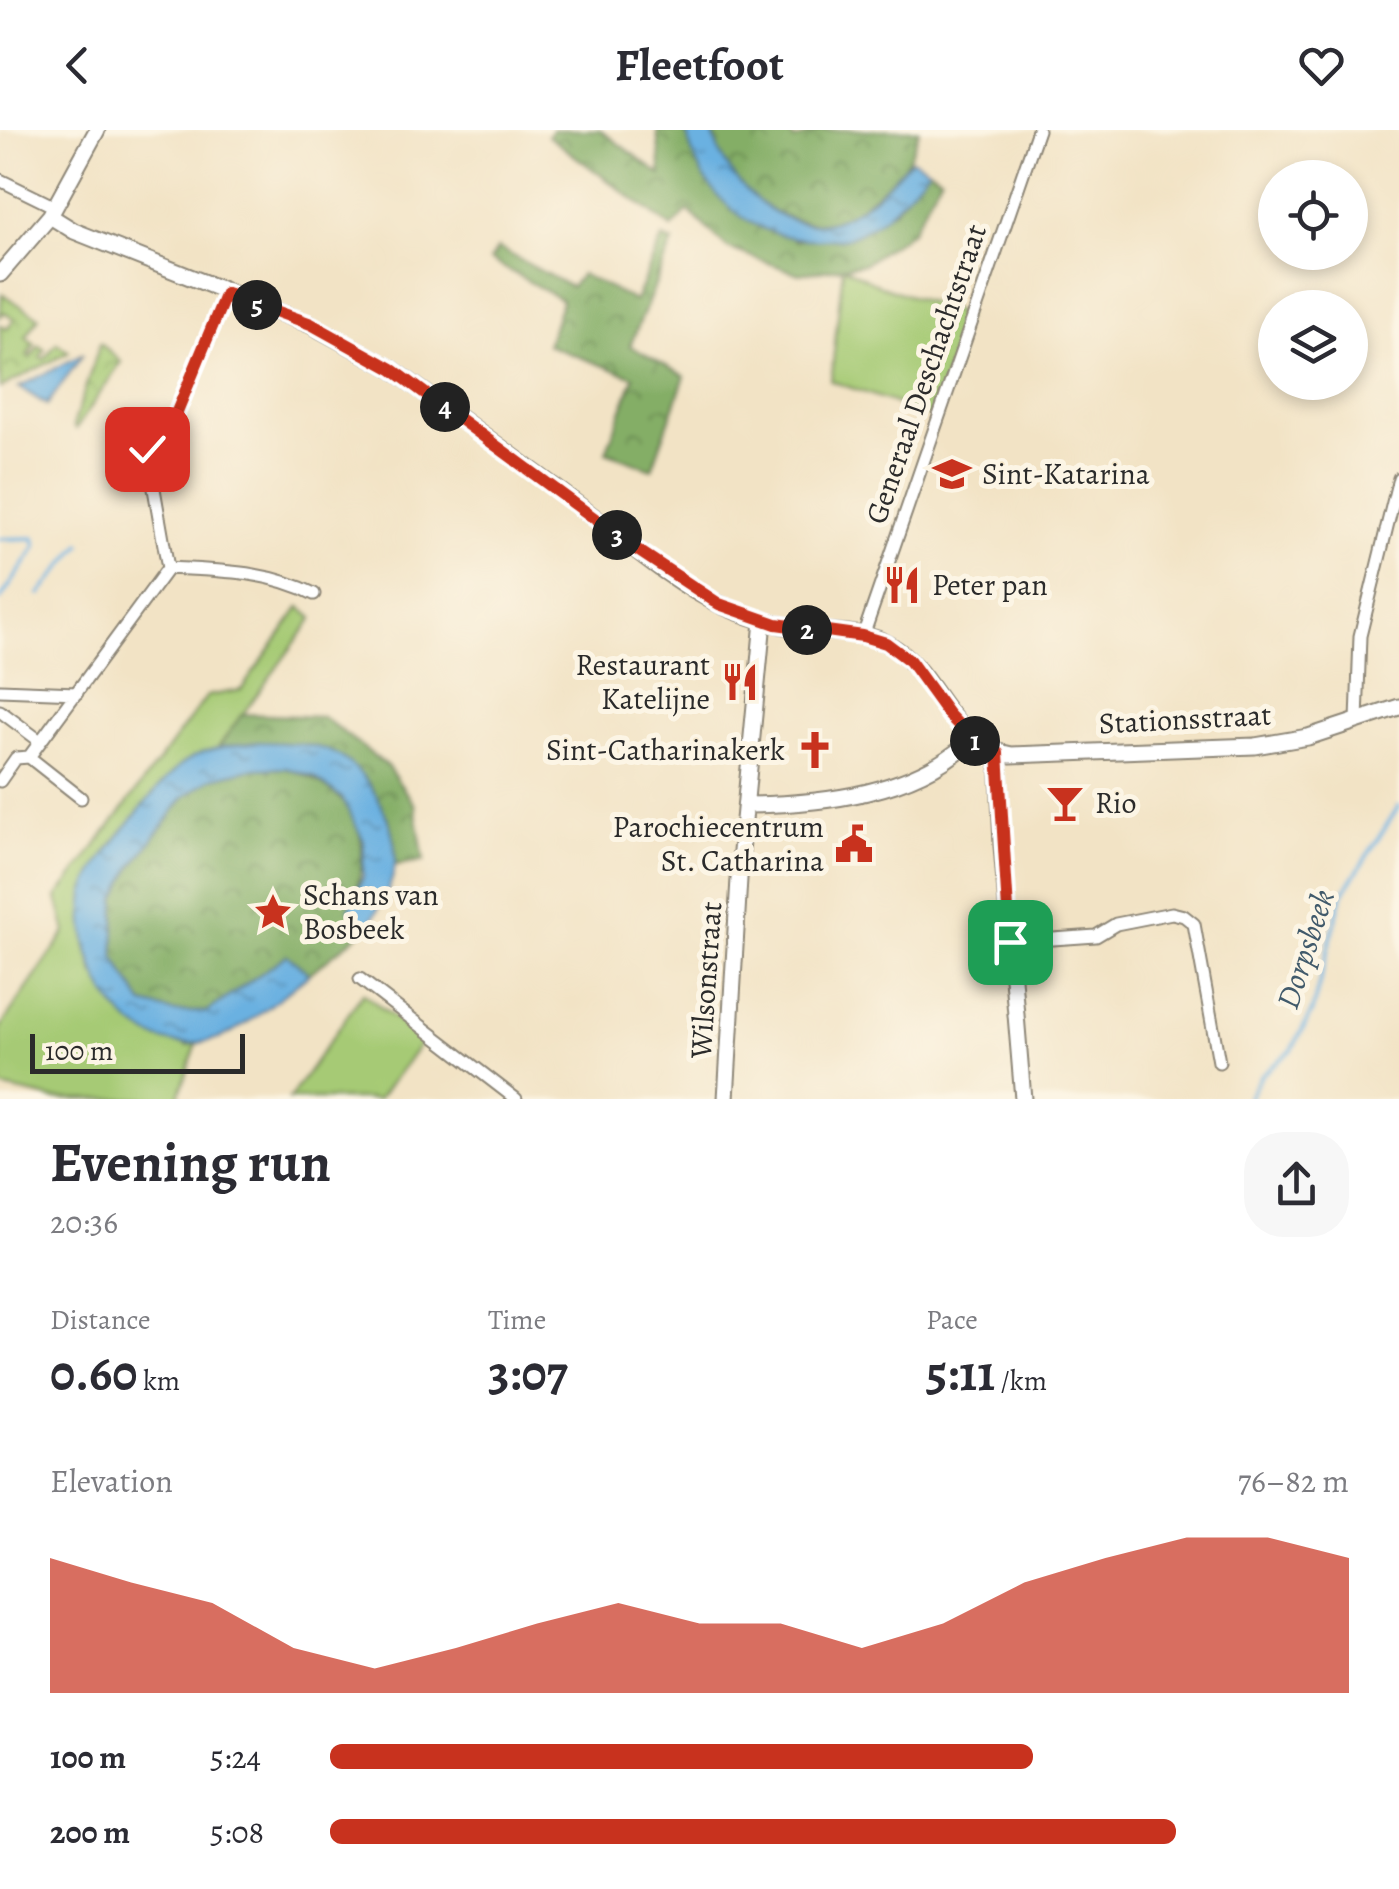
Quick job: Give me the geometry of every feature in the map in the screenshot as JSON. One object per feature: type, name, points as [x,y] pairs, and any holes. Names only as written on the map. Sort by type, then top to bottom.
[{"type":"street","points":[[0,274],[53,212],[96,130]]},
{"type":"street","name":"Generaal Deschachtstraat","points":[[863,636],[1038,130]]},
{"type":"street","points":[[0,180],[53,212],[74,231],[311,324],[392,369],[719,604],[762,621],[886,643],[910,661],[949,715],[972,739],[956,754],[910,779],[794,804],[747,804]]},
{"type":"street","points":[[29,757],[168,568],[147,449],[176,414],[226,293]]},
{"type":"street","points":[[1357,721],[1360,636],[1399,478]]},
{"type":"street","points":[[168,568],[246,572],[314,594]]},
{"type":"street","name":"Wilsonstraat","points":[[726,1099],[740,862],[762,621]]},
{"type":"street","points":[[0,690],[76,693]]},
{"type":"street","name":"Stationsstraat","points":[[972,739],[998,753],[1255,746],[1308,737],[1399,706]]},
{"type":"street","points":[[0,711],[40,741]]},
{"type":"street","points":[[998,753],[1024,1099]]},
{"type":"street","points":[[0,781],[16,758],[29,757],[82,798]]},
{"type":"street","points":[[1010,942],[1096,936],[1116,924],[1172,912],[1184,916],[1194,924],[1219,1062]]},
{"type":"street","points":[[360,979],[516,1099]]},
{"type":"green space","points":[[552,130],[600,130],[661,175],[657,130],[686,130],[796,241],[893,211],[929,169],[941,177],[912,231],[864,264],[799,274],[727,248],[688,210],[672,228],[548,136]]},
{"type":"green space","points":[[712,130],[788,130],[794,140],[821,130],[919,130],[909,159],[893,178],[854,211],[824,223],[793,219],[749,195],[726,168]]},
{"type":"green space","points":[[662,238],[673,242],[630,346],[685,376],[652,469],[606,452],[634,377],[547,345],[562,300],[490,260],[498,248],[571,287],[581,274],[635,301]]},
{"type":"green space","points":[[843,267],[881,286],[966,315],[932,416],[831,381]]},
{"type":"green space","points":[[2,294],[39,317],[26,337],[35,344],[27,356],[30,358],[39,346],[45,350],[40,357],[44,359],[57,343],[69,352],[0,388],[0,325],[7,329],[14,319],[4,312],[0,317]]},
{"type":"green space","points":[[100,343],[121,362],[76,429],[73,426]]},
{"type":"green space","points":[[300,607],[313,618],[218,748],[185,762],[112,844],[85,890],[86,943],[94,973],[187,1046],[197,1043],[178,1099],[54,1099],[0,1087],[0,1028],[66,932],[57,898],[207,696],[241,690]]},
{"type":"green space","points":[[242,714],[323,717],[387,766],[415,805],[424,861],[395,865],[390,823],[370,785],[218,748]]},
{"type":"green space","points":[[286,768],[331,790],[356,822],[362,862],[349,910],[367,928],[309,974],[287,955],[207,1012],[174,1012],[143,1004],[114,957],[116,899],[132,867],[184,797],[212,778],[251,769]]},
{"type":"green space","points":[[363,993],[423,1041],[378,1099],[289,1099]]},
{"type":"water","points":[[686,130],[712,130],[728,168],[742,186],[759,202],[798,222],[818,224],[850,214],[912,159],[929,169],[892,209],[860,233],[841,239],[799,238],[754,224],[717,195],[703,176]]},
{"type":"water","points":[[83,354],[47,405],[19,387]]},
{"type":"water","points":[[258,742],[322,748],[353,766],[373,790],[388,819],[395,850],[391,881],[367,928],[349,910],[363,877],[364,841],[342,798],[314,777],[286,768],[251,769],[212,778],[184,797],[132,867],[116,899],[114,957],[143,1004],[174,1012],[207,1012],[287,955],[309,974],[227,1035],[185,1044],[157,1038],[133,1025],[114,1005],[99,980],[84,922],[89,881],[112,845],[175,770],[202,753]]},
{"type":"waterway","points":[[0,539],[34,538],[36,547],[0,600]]},
{"type":"waterway","points":[[40,594],[81,544]]},
{"type":"waterway","name":"Dorpsbeek","points":[[1248,1099],[1261,1075],[1292,1050],[1312,1011],[1342,895],[1399,806]]},
{"type":"place","name":"Sint-Katarina","points":[[952,474]]},
{"type":"place","name":"Peter pan","points":[[902,585]]},
{"type":"place","name":"Restaurant Katelijne","points":[[740,682]]},
{"type":"place","name":"Sint-Catharinakerk","points":[[815,750]]},
{"type":"place","name":"Rio","points":[[1065,803]]},
{"type":"place","name":"Parochiecentrum St. Catharina","points":[[854,844]]},
{"type":"place","name":"Schans van Bosbeek","points":[[273,912]]},
{"type":"route","points":[[147,449],[176,414],[226,293],[311,324],[392,369],[636,549],[719,604],[762,621],[886,643],[910,661],[949,715],[972,739],[998,753],[1010,942]]}]
